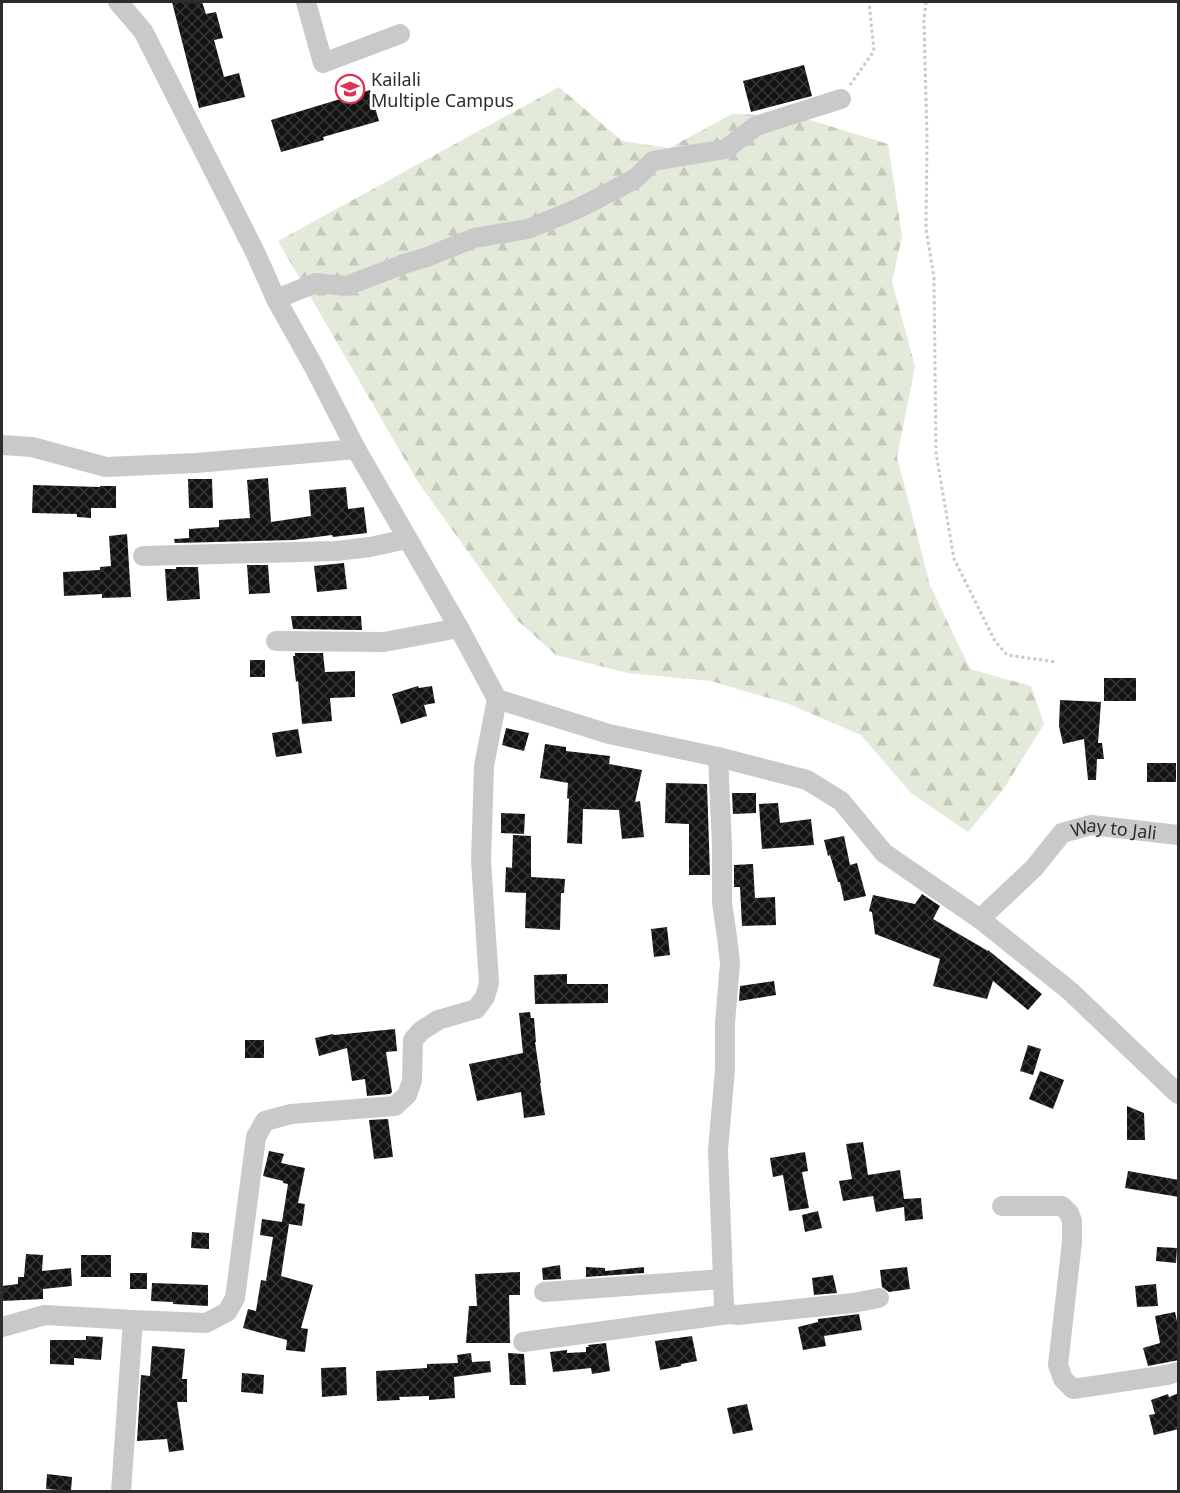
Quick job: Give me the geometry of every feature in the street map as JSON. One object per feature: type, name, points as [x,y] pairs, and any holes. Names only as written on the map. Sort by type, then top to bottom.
[{"type":"street","points":[[2,1327],[45,1316],[206,1323],[227,1312],[236,1298],[256,1137],[265,1121],[291,1114],[395,1106],[407,1095],[412,1081],[413,1040],[421,1031],[438,1020],[476,1009],[485,997],[489,983],[481,860],[484,766],[497,699],[356,449],[276,299],[230,201],[143,31],[118,2]]},
{"type":"street","points":[[306,2],[323,63],[400,34]]},
{"type":"street","points":[[276,299],[316,282],[346,286],[474,238],[528,229],[579,208],[635,179],[653,161],[726,149],[756,126],[841,99]]},
{"type":"street","points":[[2,445],[32,447],[106,467],[197,463],[356,449]]},
{"type":"street","points":[[143,556],[336,551],[407,540]]},
{"type":"street","points":[[276,641],[384,642],[459,628]]},
{"type":"street","points":[[497,699],[609,734],[718,757],[807,780],[842,801],[884,852],[980,919],[1070,991],[1179,1094]]},
{"type":"street","points":[[718,757],[722,903],[730,963],[718,1150],[724,1306],[729,1314]]},
{"type":"street","name":"Way to Jali","points":[[980,919],[1034,868],[1062,833],[1091,825],[1179,835]]},
{"type":"street","points":[[1002,1206],[1062,1206],[1069,1213],[1072,1221],[1072,1242],[1058,1365],[1062,1379],[1073,1389],[1167,1375],[1179,1371]]},
{"type":"street","points":[[544,1292],[723,1279]]},
{"type":"street","points":[[523,1341],[729,1314],[853,1303],[879,1298]]},
{"type":"street","points":[[121,1491],[133,1320]]},
{"type":"path","points":[[841,99],[874,51],[869,2]]},
{"type":"path","points":[[926,2],[924,21],[927,230],[934,278],[936,453],[954,559],[995,641],[1007,655],[1056,662]]},
{"type":"green space","points":[[559,87],[622,141],[669,148],[732,114],[797,116],[888,144],[902,236],[892,282],[915,366],[897,457],[930,585],[970,669],[1031,686],[1044,724],[1003,790],[968,832],[911,793],[861,735],[789,704],[711,681],[628,673],[556,655],[516,619],[418,482],[278,241]]},
{"type":"building","points":[[172,2],[202,2],[206,14],[216,12],[223,38],[214,40],[224,77],[239,73],[245,97],[199,108]]},
{"type":"building","points":[[804,65],[812,96],[751,112],[743,81]]},
{"type":"building","points":[[370,90],[379,121],[281,152],[271,120]]},
{"type":"building","points":[[268,478],[271,522],[311,516],[309,490],[346,487],[348,509],[364,507],[367,533],[293,540],[175,543],[174,539],[189,538],[189,529],[219,527],[219,520],[250,518],[247,480]]},
{"type":"building","points":[[188,479],[212,479],[213,508],[189,508]]},
{"type":"building","points":[[33,485],[116,486],[116,508],[91,508],[91,518],[77,517],[77,514],[32,513]]},
{"type":"building","points":[[127,534],[131,597],[102,598],[102,594],[64,596],[63,572],[100,570],[100,567],[111,566],[109,536]]},
{"type":"building","points":[[344,563],[347,589],[317,592],[314,566]]},
{"type":"building","points":[[247,565],[268,565],[270,593],[249,594]]},
{"type":"building","points":[[176,567],[198,567],[200,599],[167,601],[165,569],[176,569]]},
{"type":"building","points":[[291,616],[361,616],[362,630],[293,629]]},
{"type":"building","points":[[295,653],[323,653],[325,672],[355,671],[355,697],[330,698],[332,721],[302,724],[293,656]]},
{"type":"building","points":[[250,660],[265,660],[265,677],[250,677]]},
{"type":"building","points":[[1104,678],[1136,678],[1136,701],[1104,701]]},
{"type":"building","points":[[418,686],[419,688],[432,686],[435,703],[424,705],[427,716],[401,724],[392,694]]},
{"type":"building","points":[[1060,700],[1101,702],[1098,743],[1102,743],[1104,759],[1097,759],[1096,780],[1088,780],[1084,739],[1063,744],[1059,726]]},
{"type":"building","points":[[506,728],[529,733],[524,751],[502,745]]},
{"type":"building","points":[[298,729],[302,753],[276,757],[272,733]]},
{"type":"building","points":[[545,744],[566,747],[566,751],[610,756],[609,764],[642,770],[635,802],[640,801],[644,837],[622,839],[619,810],[583,809],[582,844],[567,843],[568,783],[540,778]]},
{"type":"building","points":[[1147,763],[1176,763],[1176,782],[1147,782]]},
{"type":"building","points":[[666,783],[707,784],[710,875],[689,875],[689,824],[665,823]]},
{"type":"building","points":[[732,793],[756,793],[756,813],[733,814]]},
{"type":"building","points":[[778,803],[780,823],[811,819],[814,845],[762,849],[759,804]]},
{"type":"building","points":[[501,813],[525,814],[524,834],[501,833]]},
{"type":"building","points":[[513,835],[531,836],[531,877],[565,879],[564,893],[561,893],[560,930],[525,928],[526,893],[505,892],[506,867],[512,868]]},
{"type":"building","points":[[844,836],[850,865],[857,863],[866,896],[844,901],[840,882],[838,882],[830,855],[828,856],[824,840]]},
{"type":"building","points":[[753,864],[755,898],[775,897],[776,925],[742,926],[740,887],[734,887],[734,865]]},
{"type":"building","points":[[922,894],[940,906],[933,919],[988,950],[1042,994],[1028,1010],[993,981],[987,999],[933,986],[940,959],[875,934],[872,912],[869,911],[873,895],[915,904]]},
{"type":"building","points":[[667,927],[670,955],[654,957],[651,929]]},
{"type":"building","points":[[567,974],[567,984],[608,984],[608,1003],[535,1004],[534,975]]},
{"type":"building","points":[[774,981],[776,995],[739,1001],[740,986]]},
{"type":"building","points":[[530,1012],[531,1018],[534,1018],[545,1115],[524,1118],[521,1092],[477,1101],[469,1064],[523,1053],[519,1013]]},
{"type":"building","points":[[395,1029],[397,1051],[386,1052],[392,1092],[390,1094],[367,1096],[365,1079],[352,1081],[347,1048],[319,1056],[315,1038],[333,1034]]},
{"type":"building","points":[[245,1040],[264,1040],[264,1058],[245,1058]]},
{"type":"building","points":[[1028,1045],[1041,1049],[1033,1075],[1020,1071]]},
{"type":"building","points":[[1040,1071],[1064,1080],[1053,1109],[1029,1099]]},
{"type":"building","points":[[1127,1106],[1144,1113],[1145,1140],[1127,1140]]},
{"type":"building","points":[[388,1119],[393,1157],[374,1159],[369,1120]]},
{"type":"building","points":[[863,1142],[868,1175],[900,1170],[904,1199],[921,1198],[923,1219],[905,1221],[904,1207],[876,1212],[873,1196],[843,1201],[839,1181],[852,1179],[846,1144]]},
{"type":"building","points":[[269,1151],[284,1154],[281,1163],[305,1168],[298,1203],[305,1204],[302,1226],[289,1224],[281,1276],[313,1285],[301,1328],[308,1329],[305,1352],[286,1350],[287,1340],[243,1328],[248,1309],[256,1311],[261,1280],[266,1281],[273,1237],[260,1235],[262,1219],[282,1222],[288,1184],[263,1176]]},
{"type":"building","points":[[805,1152],[808,1171],[802,1172],[809,1208],[789,1211],[783,1175],[773,1177],[770,1158]]},
{"type":"building","points":[[1128,1171],[1179,1180],[1179,1197],[1125,1188]]},
{"type":"building","points":[[818,1211],[822,1228],[805,1232],[802,1215]]},
{"type":"building","points":[[192,1232],[209,1233],[209,1249],[191,1248]]},
{"type":"building","points":[[1157,1247],[1177,1248],[1176,1263],[1156,1261]]},
{"type":"building","points":[[26,1254],[43,1255],[42,1271],[71,1268],[72,1286],[43,1289],[43,1299],[2,1301],[2,1286],[18,1284],[18,1277],[24,1277]]},
{"type":"building","points":[[81,1255],[111,1255],[111,1277],[81,1277]]},
{"type":"building","points":[[560,1265],[561,1279],[543,1280],[542,1268]]},
{"type":"building","points":[[586,1267],[605,1268],[605,1271],[644,1267],[644,1273],[586,1277]]},
{"type":"building","points":[[907,1267],[910,1289],[889,1292],[882,1287],[880,1270]]},
{"type":"building","points":[[520,1272],[520,1295],[509,1295],[510,1343],[466,1343],[469,1306],[477,1306],[475,1274]]},
{"type":"building","points":[[130,1273],[147,1273],[147,1289],[130,1289]]},
{"type":"building","points":[[833,1275],[837,1293],[814,1295],[812,1278]]},
{"type":"building","points":[[152,1283],[208,1285],[208,1306],[151,1301]]},
{"type":"building","points":[[1156,1284],[1158,1306],[1137,1307],[1135,1286]]},
{"type":"building","points":[[1175,1312],[1179,1330],[1179,1360],[1148,1366],[1143,1348],[1160,1343],[1155,1316]]},
{"type":"building","points":[[859,1314],[862,1330],[824,1336],[826,1346],[803,1350],[798,1327],[818,1322],[818,1319]]},
{"type":"building","points":[[86,1336],[103,1337],[101,1360],[74,1358],[74,1365],[50,1364],[50,1340],[86,1340]]},
{"type":"building","points":[[692,1336],[697,1361],[660,1370],[655,1341]]},
{"type":"building","points":[[606,1343],[610,1371],[592,1374],[591,1368],[553,1372],[550,1352],[567,1350],[567,1353],[586,1352],[588,1345]]},
{"type":"building","points":[[152,1346],[185,1349],[182,1379],[187,1379],[187,1402],[177,1402],[184,1450],[169,1452],[167,1439],[137,1441],[141,1375],[150,1376]]},
{"type":"building","points":[[471,1353],[472,1362],[490,1361],[491,1372],[454,1377],[455,1398],[429,1400],[429,1396],[399,1397],[400,1400],[377,1401],[376,1371],[427,1368],[427,1364],[458,1363],[457,1355]]},
{"type":"building","points":[[508,1353],[524,1354],[526,1385],[510,1385]]},
{"type":"building","points":[[346,1367],[347,1395],[322,1397],[321,1368]]},
{"type":"building","points":[[242,1373],[264,1375],[263,1394],[241,1392]]},
{"type":"building","points":[[1179,1393],[1179,1429],[1154,1435],[1149,1415],[1155,1414],[1151,1400]]},
{"type":"building","points":[[747,1404],[753,1430],[733,1434],[727,1408]]},
{"type":"building","points":[[47,1474],[72,1477],[71,1491],[46,1489]]},
{"type":"place","name":"Kailali Multiple Campus","points":[[350,89]]}]
